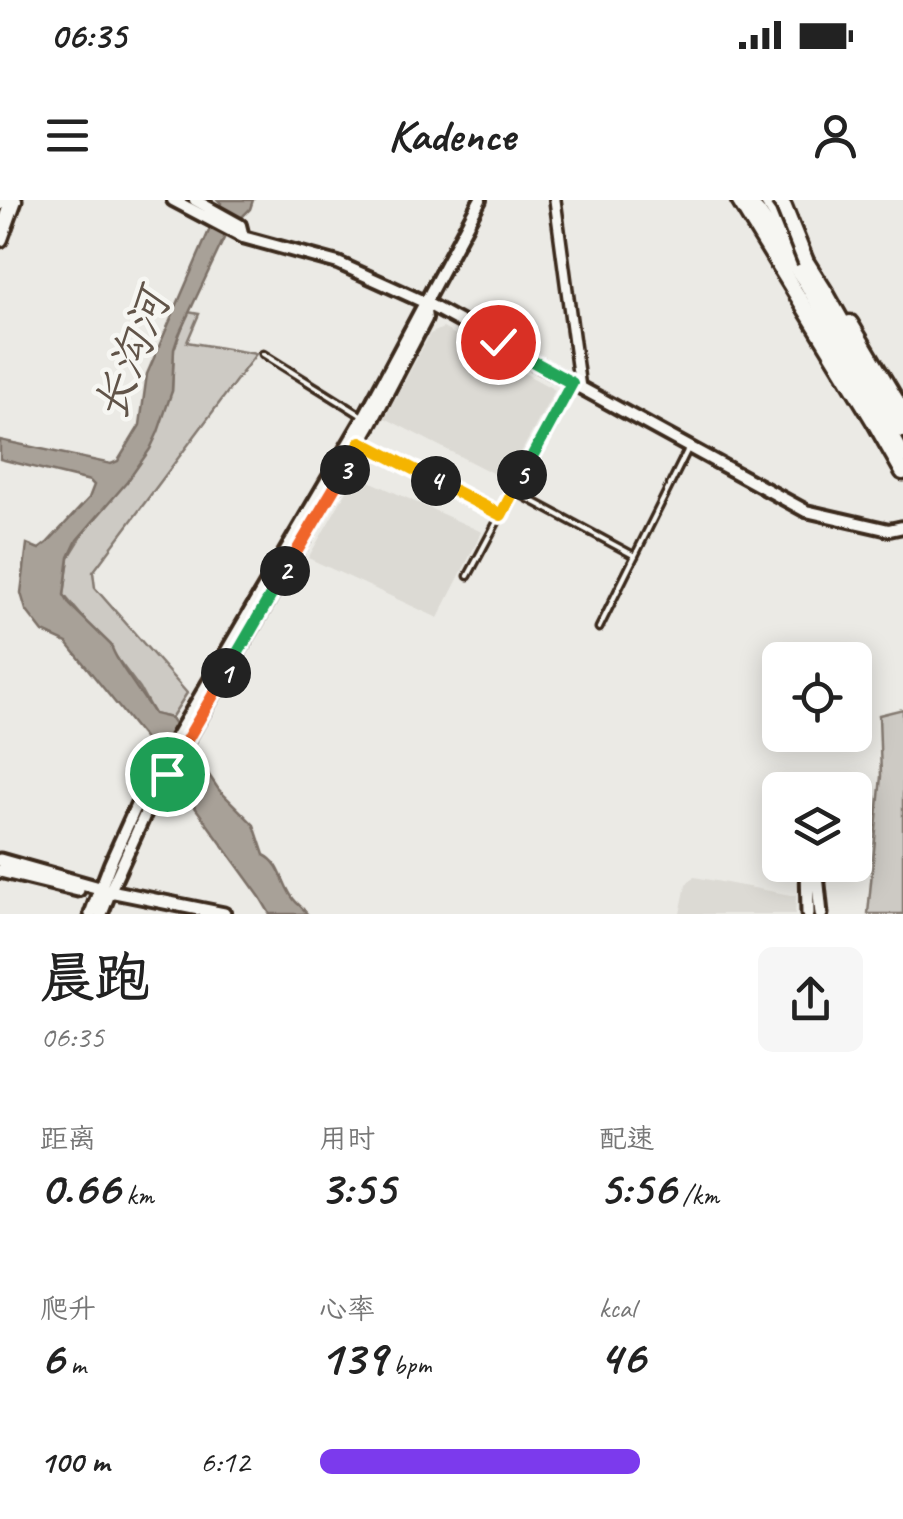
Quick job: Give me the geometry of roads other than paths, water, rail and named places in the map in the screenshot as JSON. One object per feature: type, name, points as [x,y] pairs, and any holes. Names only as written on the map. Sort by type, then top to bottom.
[{"type":"main road","points":[[0,238],[14,200]]},
{"type":"main road","points":[[730,200],[759,232]]},
{"type":"main road","points":[[742,200],[903,472]]},
{"type":"main road","points":[[742,200],[784,207],[806,262],[903,430]]},
{"type":"main road","points":[[770,203],[816,266],[903,412]]},
{"type":"main road","points":[[770,203],[806,282],[903,456]]},
{"type":"main road","points":[[0,860],[104,893],[188,914]]},
{"type":"main road","points":[[0,871],[224,914]]},
{"type":"main road","points":[[807,882],[808,914]]},
{"type":"main road","points":[[818,882],[821,914]]},
{"type":"main road","points":[[90,914],[104,893]]},
{"type":"main road","points":[[101,914],[104,893]]},
{"type":"street","points":[[174,200],[212,214]]},
{"type":"street","points":[[195,200],[238,229],[338,263],[424,302],[806,511],[889,530],[903,527]]},
{"type":"street","points":[[104,893],[163,772],[368,420],[424,302],[480,200]]},
{"type":"street","points":[[556,200],[576,385]]},
{"type":"lane","points":[[263,354],[368,420]]},
{"type":"lane","points":[[468,576],[576,385]]},
{"type":"lane","points":[[357,440],[501,515]]},
{"type":"lane","points":[[600,628],[689,447]]},
{"type":"lane","points":[[514,491],[635,556]]},
{"type":"water label","name":"长沟河","points":[[132,355]]}]
